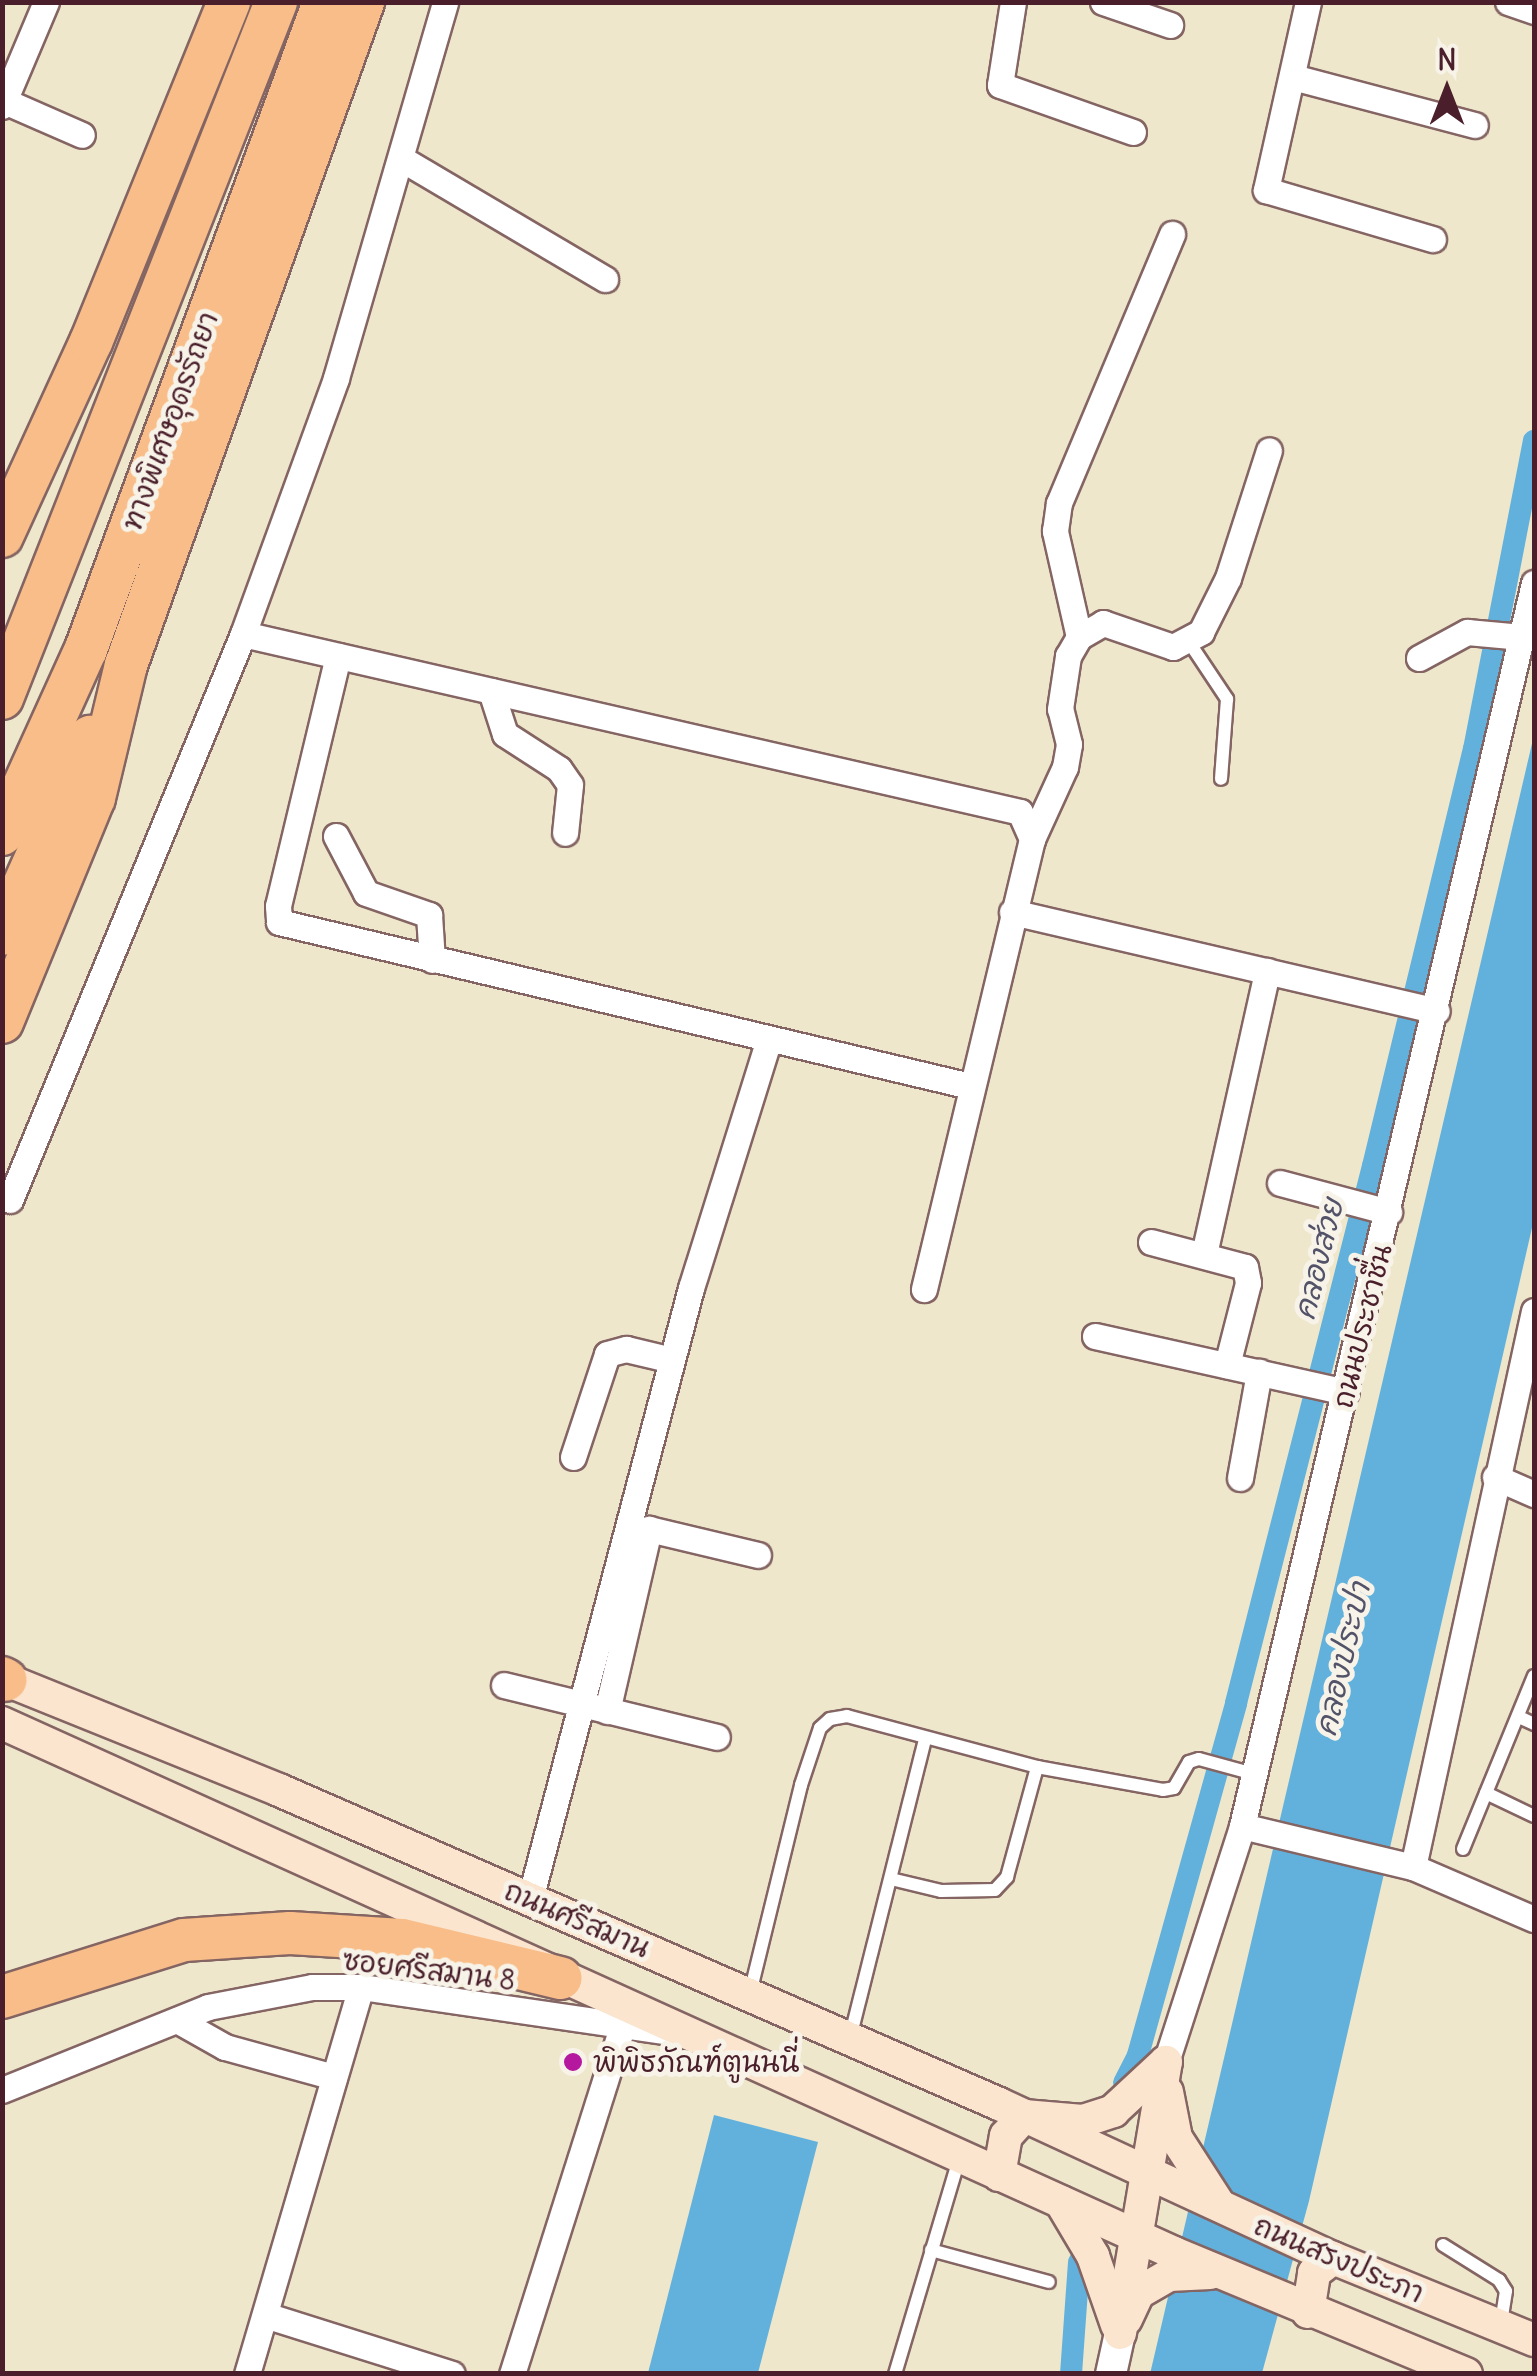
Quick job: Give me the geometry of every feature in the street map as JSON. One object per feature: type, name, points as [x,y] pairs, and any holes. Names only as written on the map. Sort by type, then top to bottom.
[{"type":"highway","points":[[2,536],[122,269],[230,2]]},
{"type":"highway","name":"ทางพิเศษอุดรรัถยา","points":[[2,698],[276,2]]},
{"type":"highway","name":"ทางพิเศษอุดรรัถยา","points":[[2,834],[86,649],[324,2]]},
{"type":"highway","points":[[2,1022],[94,798],[126,665],[268,255],[363,2]]},
{"type":"highway","points":[[2,674],[30,626]]},
{"type":"highway","points":[[2,934],[126,665]]},
{"type":"highway","points":[[2,1998],[184,1940],[290,1933],[402,1940],[560,1978]]},
{"type":"main road","name":"ถนนศรีสมาน","points":[[4,1678],[850,2038],[1145,2174]]},
{"type":"main road","points":[[2,1723],[1132,2234],[1172,2264],[1218,2273],[1452,2371]]},
{"type":"main road","points":[[999,2174],[1006,2136],[1024,2116],[1083,2121],[1113,2111],[1166,2062]]},
{"type":"main road","points":[[1120,2332],[1132,2234],[1166,2062]]},
{"type":"main road","points":[[1166,2062],[1171,2122],[1192,2185]]},
{"type":"main road","name":"ถนนสรงประภา","points":[[1145,2174],[1192,2185],[1223,2209],[1534,2340]]},
{"type":"main road","points":[[1060,2202],[1093,2256],[1120,2332]]},
{"type":"main road","points":[[1297,2308],[1314,2273],[1318,2252]]},
{"type":"main road","points":[[1120,2332],[1138,2293],[1172,2264]]},
{"type":"street","points":[[46,2],[3,102],[82,135]]},
{"type":"street","points":[[10,1200],[243,634],[336,378],[444,2]]},
{"type":"street","points":[[1013,2],[1000,86],[1134,132]]},
{"type":"street","points":[[1103,2],[1170,25]]},
{"type":"street","points":[[1308,2],[1266,190],[1433,238]]},
{"type":"street","points":[[1508,2],[1534,11]]},
{"type":"street","points":[[1293,77],[1474,125]]},
{"type":"street","points":[[402,159],[605,279]]},
{"type":"street","points":[[1079,638],[1055,531],[1059,504],[1172,234]]},
{"type":"street","points":[[924,1289],[1012,912],[1032,840],[1065,767],[1070,744],[1060,708],[1068,656],[1079,638],[1103,623],[1159,644],[1189,642],[1210,618],[1228,578],[1269,450]]},
{"type":"street","name":"ถนนประชาชื่น","points":[[1166,2062],[1242,1826],[1244,1770],[1327,1389],[1421,1007],[1505,634],[1534,582]]},
{"type":"street","points":[[243,634],[1020,812],[1032,840]]},
{"type":"street","points":[[1418,658],[1454,635],[1505,634]]},
{"type":"street","points":[[338,656],[278,906],[280,922],[970,1086]]},
{"type":"street","points":[[491,691],[504,734],[559,769],[570,785],[565,834]]},
{"type":"street","points":[[336,836],[366,893],[429,915],[432,960]]},
{"type":"street","points":[[1012,912],[1421,1007]]},
{"type":"street","points":[[1204,1254],[1267,971]]},
{"type":"street","points":[[530,1899],[672,1360],[770,1039]]},
{"type":"street","points":[[1280,1183],[1372,1207]]},
{"type":"street","points":[[1151,1242],[1238,1260],[1248,1273],[1227,1366]]},
{"type":"street","points":[[1402,1864],[1534,1311]]},
{"type":"street","points":[[1095,1336],[1327,1389]]},
{"type":"street","points":[[572,1457],[607,1354],[626,1348],[672,1360]]},
{"type":"street","points":[[1240,1478],[1259,1372]]},
{"type":"street","points":[[1494,1477],[1534,1494]]},
{"type":"street","points":[[606,1710],[649,1529],[758,1556]]},
{"type":"street","points":[[504,1685],[717,1737]]},
{"type":"street","points":[[1242,1826],[1402,1864],[1534,1919]]},
{"type":"street","points":[[247,2374],[360,1987]]},
{"type":"street","name":"ซอยศรีสมาน 8","points":[[2,2090],[177,2020],[261,1996],[360,1987],[622,2028],[685,2034]]},
{"type":"street","points":[[177,2020],[225,2046],[334,2077]]},
{"type":"street","points":[[512,2374],[622,2028]]},
{"type":"street","points":[[265,2315],[452,2374]]},
{"type":"street","points":[[1111,2374],[1120,2332]]},
{"type":"lane","points":[[1189,642],[1227,700],[1221,779]]},
{"type":"lane","points":[[1462,1849],[1534,1676]]},
{"type":"lane","points":[[750,1995],[820,1728],[847,1716],[1037,1767],[1163,1790],[1174,1788],[1189,1762],[1212,1762],[1244,1770]]},
{"type":"lane","points":[[1519,1717],[1534,1724]]},
{"type":"lane","points":[[850,2038],[925,1740]]},
{"type":"lane","points":[[892,1879],[941,1891],[995,1890],[1006,1876],[1037,1767]]},
{"type":"lane","points":[[1486,1793],[1534,1816]]},
{"type":"lane","points":[[895,2374],[960,2157]]},
{"type":"lane","points":[[1443,2245],[1499,2280],[1506,2292],[1500,2326]]},
{"type":"lane","points":[[931,2250],[1048,2282]]},
{"type":"water","name":"คลองประปา","points":[[1534,735],[1534,1219],[1309,2201],[1262,2373],[1150,2374]]},
{"type":"water","points":[[714,2115],[818,2142],[758,2373],[648,2373]]},
{"type":"waterway","name":"คลองส่วย","points":[[1124,2083],[1138,2055],[1236,1703],[1373,1166],[1474,749],[1534,441]]},
{"type":"waterway","name":"คลองส่วย","points":[[1071,2374],[1079,2262]]},
{"type":"place","name":"พิพิธภัณฑ์ตูนนนี่","points":[[573,2062]]}]
